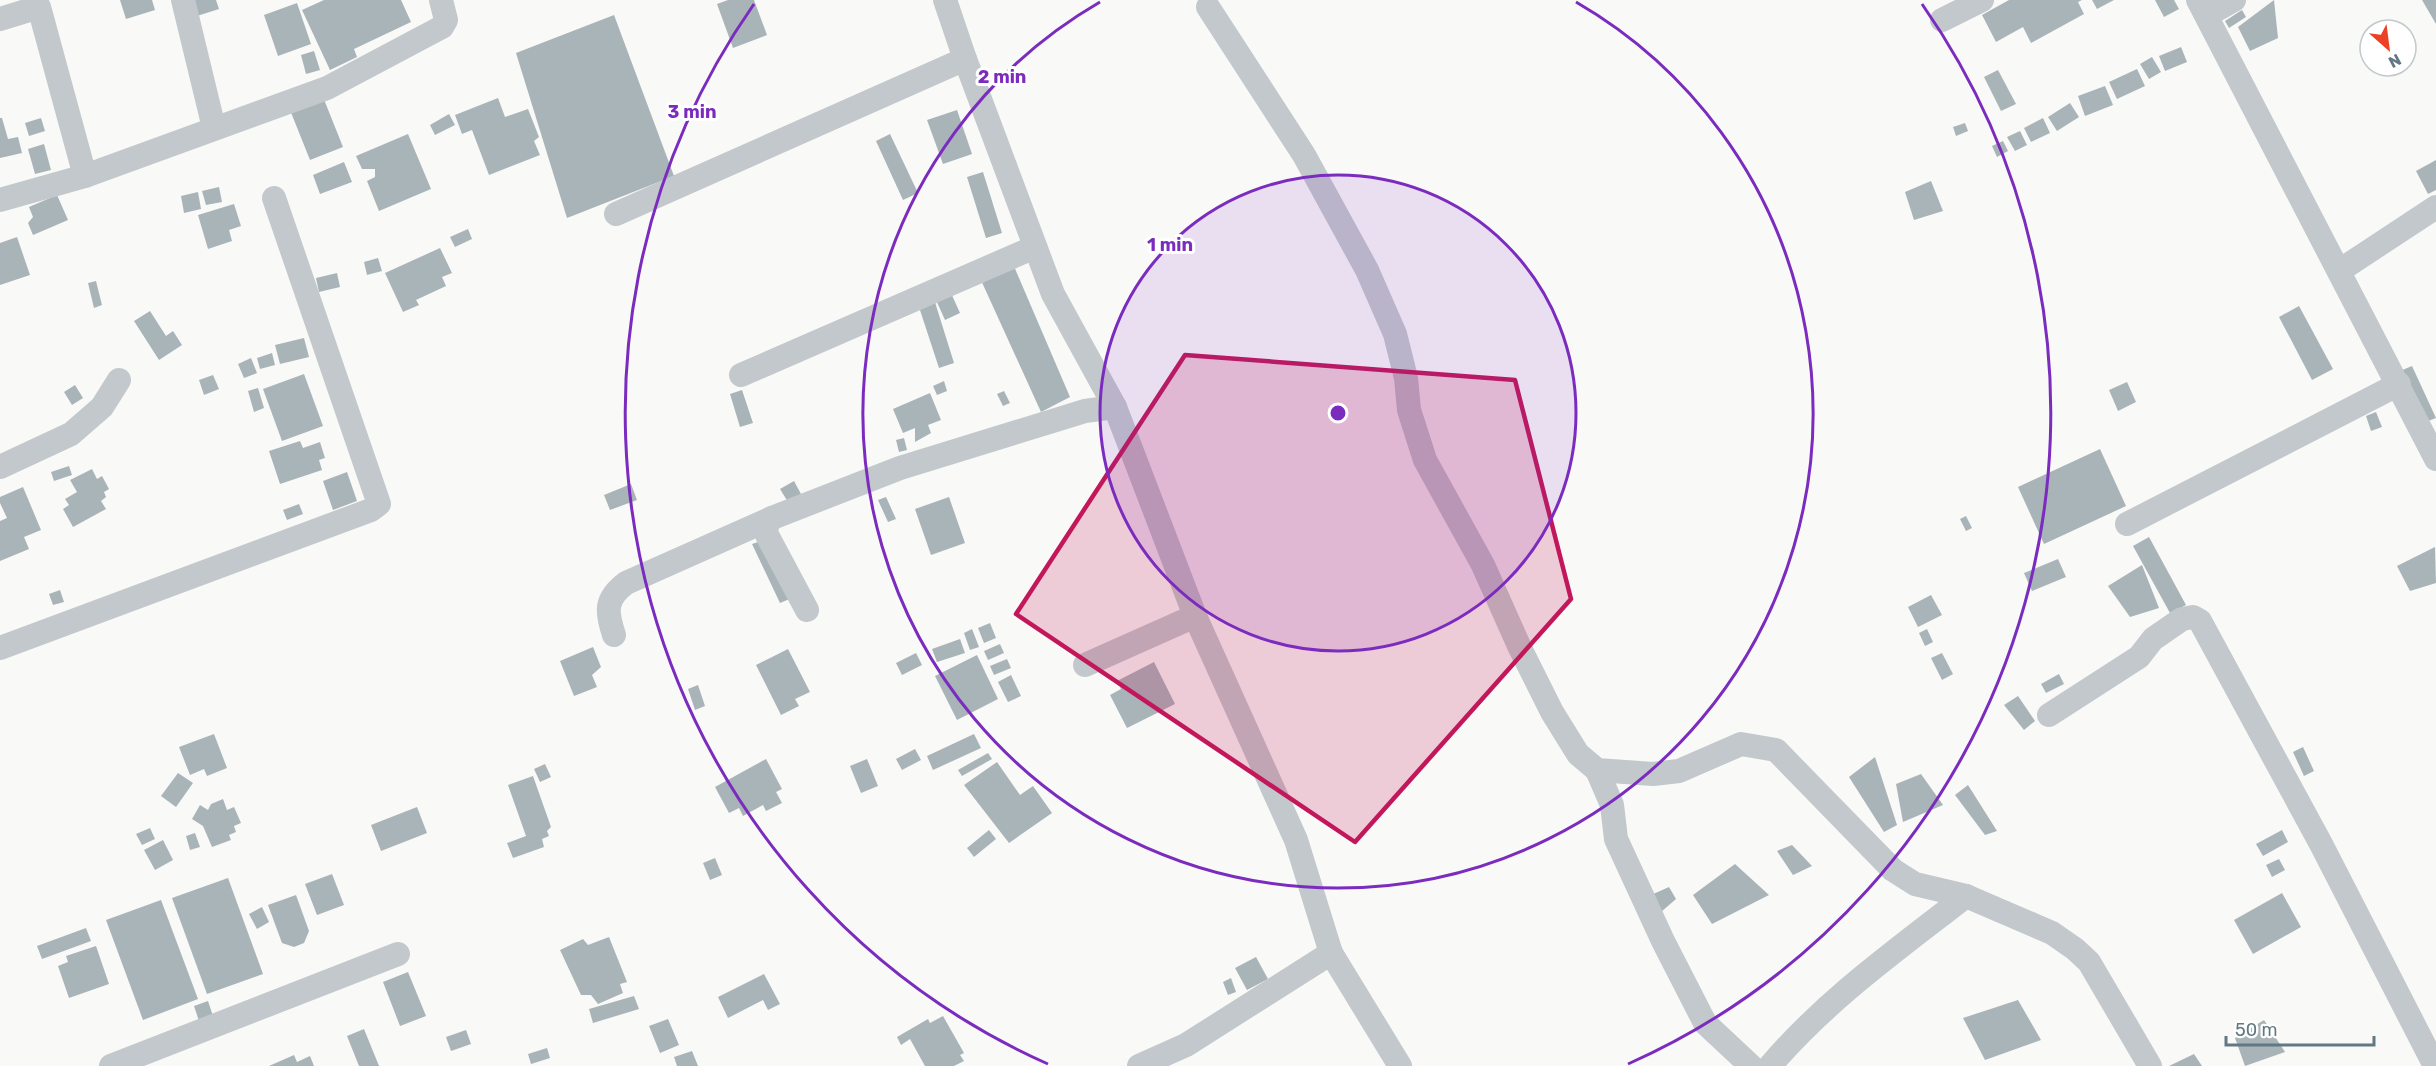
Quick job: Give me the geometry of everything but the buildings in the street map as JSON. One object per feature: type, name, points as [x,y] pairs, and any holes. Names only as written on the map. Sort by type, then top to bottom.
[{"type":"street","points":[[183,0],[214,128]]},
{"type":"street","points":[[0,200],[85,177],[327,88],[442,27],[446,20],[441,0]]},
{"type":"street","points":[[945,0],[1053,294],[1115,407],[1195,616],[1296,840],[1331,953],[1400,1066]]},
{"type":"street","points":[[1942,20],[1982,0]]},
{"type":"street","points":[[2234,0],[2202,8],[2436,459]]},
{"type":"street","points":[[0,19],[49,3],[85,177]]},
{"type":"street","points":[[1208,7],[1304,155],[1367,270],[1395,334],[1406,378],[1409,410],[1425,460],[1483,565],[1552,712],[1578,754],[1597,770],[1612,805],[1616,839],[1663,942],[1705,1023],[1751,1066]]},
{"type":"street","points":[[616,214],[965,59]]},
{"type":"street","points":[[0,648],[370,510],[379,504],[274,198]]},
{"type":"street","points":[[2339,271],[2436,207]]},
{"type":"street","points":[[741,375],[1035,247]]},
{"type":"street","points":[[0,467],[71,434],[102,408],[119,380]]},
{"type":"street","points":[[2127,524],[2399,384]]},
{"type":"street","points":[[614,635],[608,605],[616,590],[621,586],[772,518],[911,465],[1085,411],[1115,407]]},
{"type":"street","points":[[772,518],[766,526],[767,536],[807,610]]},
{"type":"street","points":[[1085,665],[1195,616]]},
{"type":"street","points":[[2049,715],[2139,657],[2153,639],[2182,619],[2193,617],[2200,621],[2321,844],[2435,1066]]},
{"type":"street","points":[[1597,770],[1653,774],[1679,771],[1741,744],[1776,750],[1893,870],[1915,884],[1966,896],[2052,933],[2090,962],[2150,1066]]},
{"type":"street","points":[[1770,1066],[1795,1038],[1886,957],[1966,896]]},
{"type":"street","points":[[1139,1066],[1186,1046],[1331,953]]},
{"type":"street","points":[[111,1066],[398,954]]},
{"type":"highlighted area","points":[[1185,355],[1515,380],[1571,599],[1355,842],[1016,614]]}]
